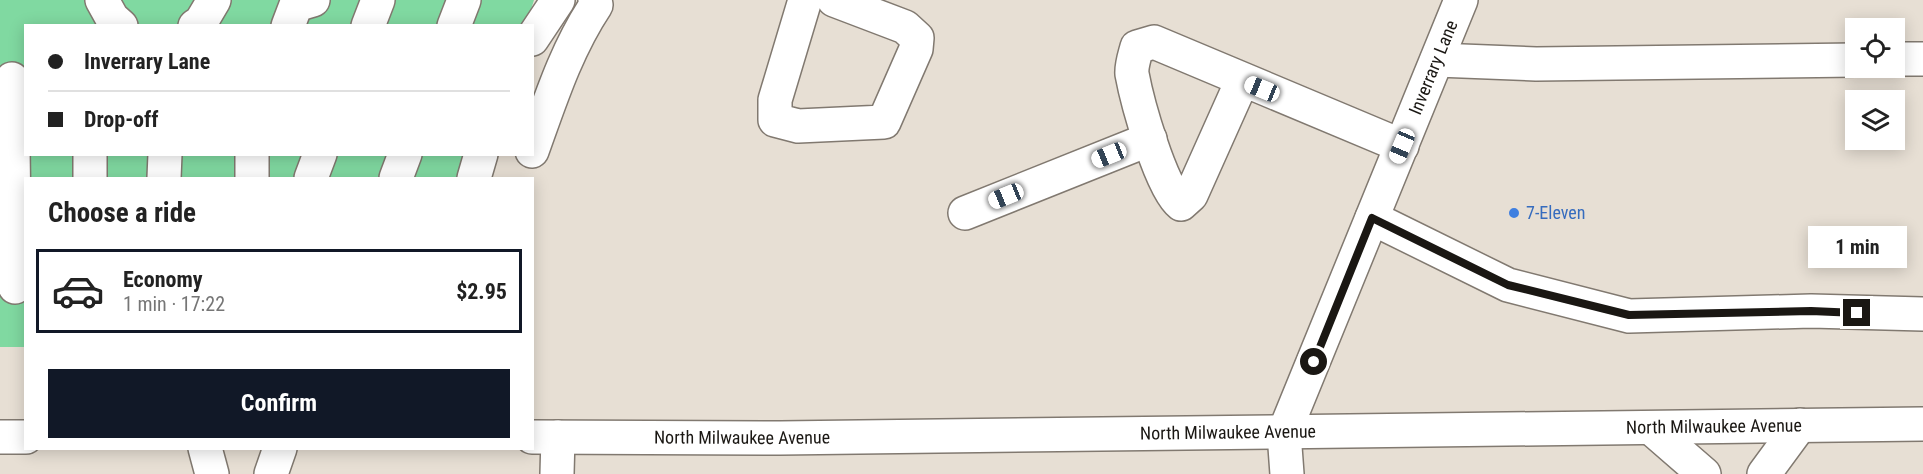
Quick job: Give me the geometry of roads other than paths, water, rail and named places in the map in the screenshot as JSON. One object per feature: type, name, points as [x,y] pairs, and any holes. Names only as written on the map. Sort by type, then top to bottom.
[{"type":"main road","points":[[102,0],[112,18],[119,24]]},
{"type":"main road","points":[[198,24],[214,0]]},
{"type":"main road","points":[[289,24],[296,5],[314,0]]},
{"type":"main road","points":[[369,24],[378,0]]},
{"type":"main road","points":[[455,24],[464,0]]},
{"type":"main road","points":[[534,36],[558,0]]},
{"type":"main road","points":[[534,147],[566,59],[577,35],[596,5],[595,0]]},
{"type":"main road","points":[[805,0],[775,100],[775,120],[798,126],[884,122],[916,49],[917,38],[904,27],[834,0]]},
{"type":"main road","name":"Inverrary Lane","points":[[1284,433],[1461,0]]},
{"type":"main road","points":[[1242,81],[1191,195],[1181,204],[1172,197],[1150,139],[1132,71],[1137,46],[1154,42],[1242,81],[1402,146]]},
{"type":"main road","points":[[1905,59],[1923,59]]},
{"type":"main road","points":[[1437,60],[1536,64],[1845,60]]},
{"type":"main road","points":[[13,79],[13,287]]},
{"type":"main road","points":[[965,213],[1150,139]]},
{"type":"main road","points":[[90,156],[90,177]]},
{"type":"main road","points":[[164,177],[165,156]]},
{"type":"main road","points":[[252,156],[252,177]]},
{"type":"main road","points":[[311,177],[319,156]]},
{"type":"main road","points":[[396,177],[404,156]]},
{"type":"main road","points":[[474,177],[480,156]]},
{"type":"main road","points":[[523,177],[531,156]]},
{"type":"main road","points":[[1372,218],[1508,285],[1629,315],[1811,311],[1923,314]]},
{"type":"main road","name":"North Milwaukee Avenue","points":[[545,437],[780,438],[1923,424]]},
{"type":"main road","points":[[1764,474],[1800,425]]},
{"type":"main road","points":[[1651,428],[1704,474]]},
{"type":"main road","points":[[1284,433],[1287,474]]},
{"type":"main road","points":[[0,437],[24,437]]},
{"type":"main road","points":[[545,437],[557,474]]},
{"type":"main road","points":[[206,450],[212,474]]},
{"type":"main road","points":[[271,474],[279,450]]},
{"type":"place","name":"7-Eleven","points":[[1514,213]]}]
